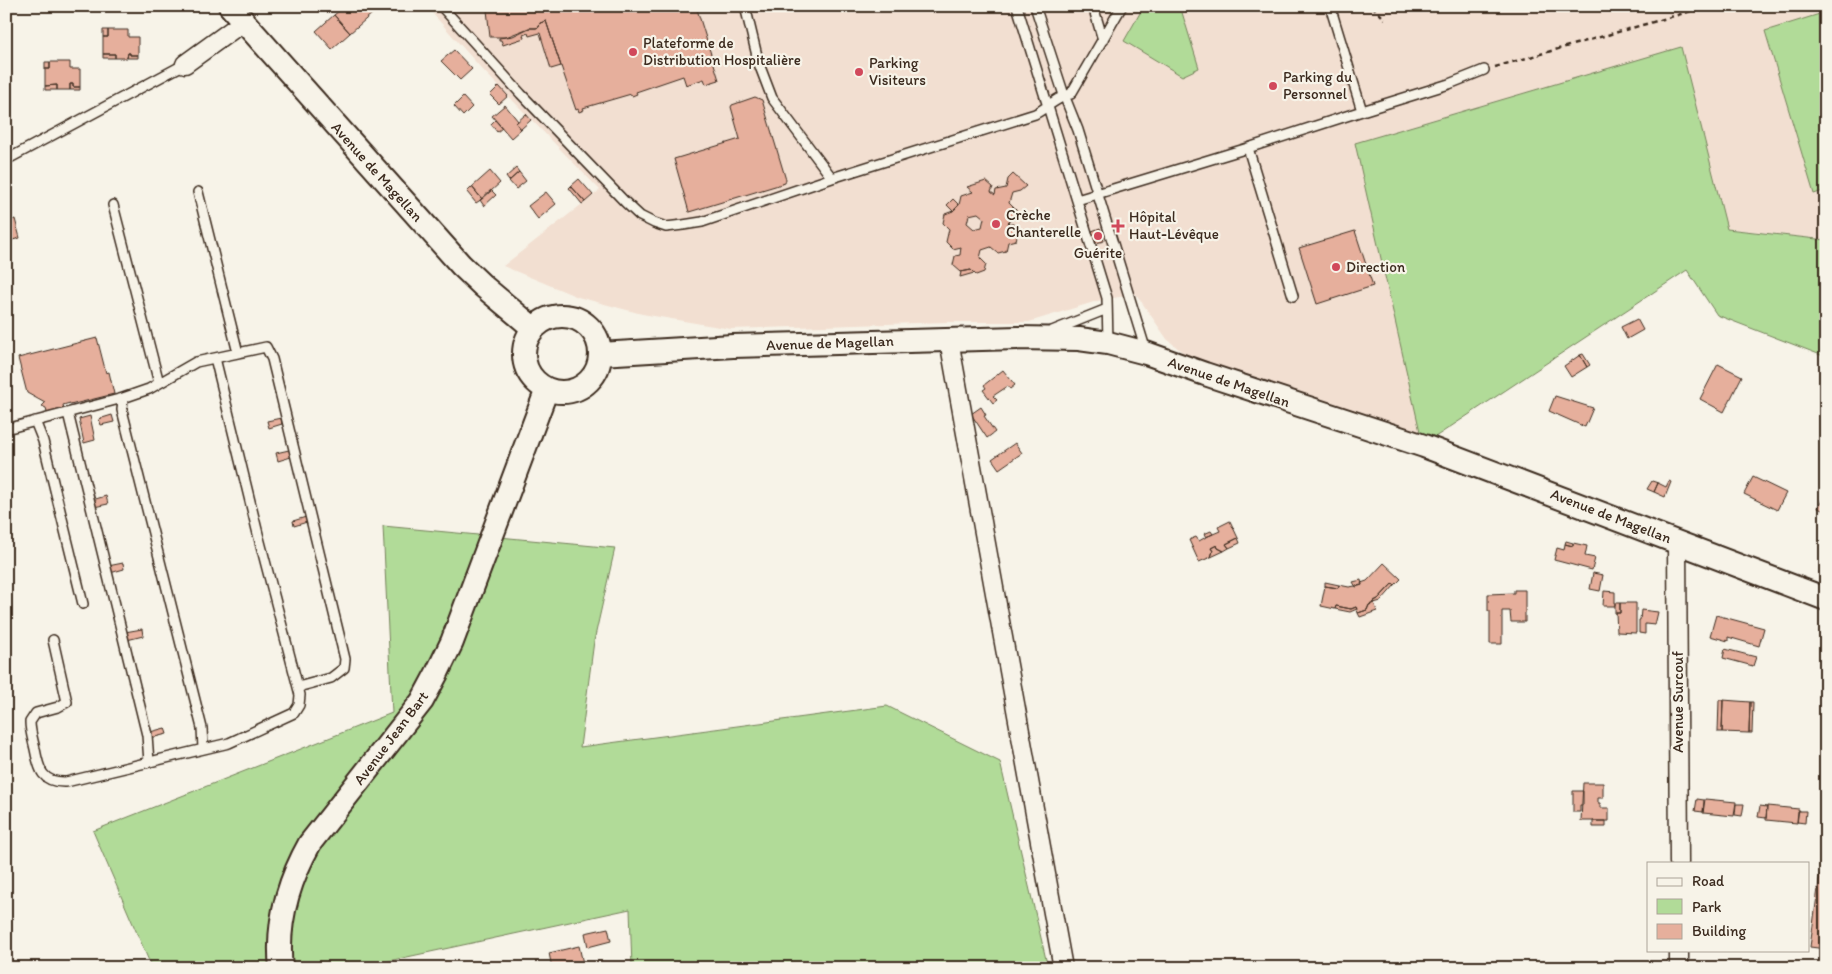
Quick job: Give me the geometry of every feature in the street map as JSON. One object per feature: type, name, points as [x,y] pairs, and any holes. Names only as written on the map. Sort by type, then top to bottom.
[{"type":"street","points":[[185,64],[236,14]]},
{"type":"street","name":"Avenue de Magellan","points":[[236,14],[461,265],[533,328]]},
{"type":"street","points":[[556,316],[569,316],[581,321],[591,329],[598,341],[600,354],[598,366],[592,377],[583,386],[559,392],[547,389],[537,383],[529,374],[524,362],[527,338],[533,328],[544,320],[556,316]]},
{"type":"street","name":"Avenue de Magellan","points":[[600,354],[733,346],[1033,338],[1079,340],[1108,344],[1146,354],[1424,446],[1826,599]]},
{"type":"street","points":[[949,340],[1063,968]]},
{"type":"street","name":"Avenue Jean Bart","points":[[281,968],[279,952],[283,911],[290,883],[310,843],[405,724],[422,700],[437,673],[452,642],[547,389]]},
{"type":"street","name":"Avenue Surcouf","points":[[1677,542],[1679,862]]},
{"type":"street","points":[[1679,952],[1679,968]]},
{"type":"lane","points":[[441,6],[521,94],[625,202],[640,216],[666,227],[702,222],[832,178],[1035,114],[1064,95],[1071,94],[1122,7]]},
{"type":"lane","points":[[746,6],[759,64],[772,98],[832,178]]},
{"type":"lane","points":[[1017,6],[1108,298],[1108,344]]},
{"type":"lane","points":[[1036,6],[1064,95],[1078,130],[1146,354]]},
{"type":"lane","points":[[1094,6],[1103,40]]},
{"type":"lane","points":[[1330,6],[1362,111]]},
{"type":"lane","points":[[6,160],[185,64]]},
{"type":"lane","points":[[1077,200],[1248,148],[1448,84],[1484,70]]},
{"type":"lane","points":[[1248,148],[1293,296]]},
{"type":"lane","points":[[198,192],[238,353]]},
{"type":"lane","points":[[113,205],[159,383]]},
{"type":"lane","points":[[1033,338],[1108,309]]},
{"type":"lane","points":[[6,429],[123,398],[149,389],[196,362],[266,347],[272,359],[345,659],[344,668],[331,678],[298,687]]},
{"type":"lane","points":[[53,640],[67,702],[58,707],[36,713],[30,722],[38,766],[41,773],[51,781],[66,782],[229,743],[294,713],[299,705],[300,694],[215,358]]},
{"type":"lane","points":[[123,398],[122,410],[202,728],[203,749]]},
{"type":"lane","points":[[68,413],[146,735],[149,762]]},
{"type":"lane","points":[[35,421],[43,440],[83,604]]},
{"type":"path","points":[[1372,6],[1385,19]]},
{"type":"path","points":[[1484,70],[1709,6]]},
{"type":"path","points":[[1769,6],[1774,6]]},
{"type":"shaded area","name":"Hôpital Haut-Lévêque","points":[[426,6],[1826,6],[1826,240],[1681,223],[1423,445],[1193,361],[1167,339],[1136,294],[1097,301],[1029,322],[948,322],[731,329],[642,314],[578,297],[503,266],[600,190],[481,68]]},
{"type":"green space","points":[[1144,6],[1180,6],[1199,68],[1182,76],[1124,41]]},
{"type":"green space","points":[[1826,12],[1826,190],[1814,194],[1765,31]]},
{"type":"green space","points":[[1681,47],[1727,229],[1826,240],[1826,357],[1717,315],[1687,270],[1423,445],[1355,143]]},
{"type":"green space","points":[[383,526],[615,548],[594,641],[580,747],[887,706],[1000,762],[1048,968],[632,968],[630,909],[356,968],[152,968],[93,831],[392,713]]},
{"type":"building","points":[[6,6],[27,6],[6,11]]},
{"type":"building","points":[[345,6],[381,6],[350,33],[334,15]]},
{"type":"building","name":"Plateforme de Distribution Hospitalière","points":[[498,6],[696,6],[719,80],[706,84],[704,79],[686,85],[683,76],[636,92],[637,94],[632,96],[631,94],[583,108],[584,110],[579,112],[578,109],[576,110],[546,21],[540,23],[539,27],[529,28],[506,37],[490,37],[487,10]]},
{"type":"building","points":[[334,15],[350,33],[332,49],[316,31]]},
{"type":"building","points":[[546,21],[561,66],[551,69],[540,33],[529,36],[528,33],[523,35],[524,38],[503,45],[501,40],[499,40],[499,38],[513,36],[529,28],[539,27],[540,23]]},
{"type":"building","points":[[103,30],[108,30],[108,37],[103,37]]},
{"type":"building","points":[[108,30],[128,30],[128,37],[138,37],[138,55],[130,55],[128,53],[127,58],[115,58],[115,54],[103,54],[103,37],[108,37]]},
{"type":"building","points":[[454,50],[472,69],[460,80],[441,61]]},
{"type":"building","points":[[128,53],[130,55],[138,55],[138,58],[127,58]]},
{"type":"building","points":[[103,54],[115,54],[115,58],[103,58]]},
{"type":"building","points":[[45,62],[50,62],[50,69],[45,69]]},
{"type":"building","points":[[50,62],[70,62],[70,69],[80,69],[80,87],[73,87],[73,84],[70,84],[70,90],[57,90],[57,85],[45,86],[45,69],[50,69]]},
{"type":"building","points":[[70,84],[73,84],[73,87],[80,87],[80,90],[70,90]]},
{"type":"building","points":[[57,85],[57,90],[45,90],[45,86]]},
{"type":"building","points":[[499,86],[508,96],[499,104],[490,95]]},
{"type":"building","points":[[463,97],[472,107],[463,116],[454,106]]},
{"type":"building","points":[[755,97],[762,100],[786,180],[785,183],[689,212],[674,159],[740,139],[731,107]]},
{"type":"building","points":[[505,105],[518,121],[516,123],[521,129],[511,138],[492,116]]},
{"type":"building","points":[[526,114],[531,120],[521,129],[516,123]]},
{"type":"building","points":[[495,120],[502,128],[497,132],[491,124]]},
{"type":"building","points":[[516,168],[519,172],[509,181],[506,177]]},
{"type":"building","points":[[490,171],[500,183],[482,199],[472,187]]},
{"type":"building","points":[[519,172],[526,181],[516,189],[509,181]]},
{"type":"building","name":"Crèche Chanterelle","points":[[1013,174],[1026,186],[1020,191],[1012,193],[1009,203],[1016,210],[1014,219],[1009,221],[1008,224],[1013,224],[1019,229],[1016,240],[1008,242],[1006,251],[998,253],[991,247],[982,250],[980,258],[986,264],[984,272],[976,275],[971,270],[961,272],[953,265],[955,256],[960,255],[961,247],[953,249],[946,242],[949,229],[943,223],[945,214],[953,211],[959,205],[961,196],[973,192],[967,187],[986,181],[993,187],[991,192],[995,195],[996,190],[1006,188],[1008,179]],"holes":[[[978,213],[984,218],[982,227],[974,229],[967,223],[969,215]]]},
{"type":"building","points":[[579,179],[593,195],[585,202],[571,186]]},
{"type":"building","points":[[571,186],[585,202],[582,204],[569,188]]},
{"type":"building","points":[[472,187],[482,199],[476,203],[467,192]]},
{"type":"building","points":[[491,190],[496,195],[484,206],[480,200]]},
{"type":"building","points":[[546,192],[556,204],[538,219],[528,206]]},
{"type":"building","points":[[953,199],[959,205],[953,211],[947,205]]},
{"type":"building","points":[[15,219],[20,238],[9,241],[6,222]]},
{"type":"building","name":"Guérite","points":[[1100,228],[1104,241],[1096,243],[1092,231]]},
{"type":"building","name":"Direction","points":[[1355,231],[1373,286],[1317,304],[1299,248]]},
{"type":"building","points":[[971,270],[974,273],[960,277],[961,272]]},
{"type":"building","points":[[1637,319],[1643,330],[1627,339],[1621,327]]},
{"type":"building","points":[[97,338],[106,373],[109,372],[114,394],[70,405],[70,403],[63,405],[64,409],[47,413],[46,408],[42,406],[45,403],[27,393],[18,358]]},
{"type":"building","points":[[1583,354],[1590,365],[1587,367],[1580,355]]},
{"type":"building","points":[[1580,355],[1587,367],[1571,377],[1564,366]]},
{"type":"building","points":[[1718,364],[1742,376],[1724,412],[1700,399]]},
{"type":"building","points":[[1003,370],[1015,385],[1010,389],[1008,386],[993,396],[997,400],[993,403],[983,390],[986,388],[984,385]]},
{"type":"building","points":[[1555,396],[1593,408],[1585,427],[1549,411]]},
{"type":"building","points":[[981,407],[986,415],[984,416],[995,432],[987,438],[971,414]]},
{"type":"building","points":[[112,415],[114,422],[101,425],[99,419]]},
{"type":"building","points":[[90,416],[95,440],[84,443],[79,419]]},
{"type":"building","points":[[281,418],[282,424],[269,428],[267,421]]},
{"type":"building","points":[[1015,443],[1022,453],[999,469],[992,459]]},
{"type":"building","points":[[289,450],[291,457],[278,461],[276,453]]},
{"type":"building","points":[[1753,477],[1786,493],[1777,510],[1744,494]]},
{"type":"building","points":[[1652,481],[1658,483],[1654,492],[1647,489]]},
{"type":"building","points":[[1669,481],[1671,482],[1665,497],[1654,492],[1658,483],[1666,487]]},
{"type":"building","points":[[106,496],[108,504],[94,507],[92,500]]},
{"type":"building","points":[[1823,498],[1826,499],[1826,512],[1818,508]]},
{"type":"building","points":[[306,517],[307,522],[294,526],[293,521]]},
{"type":"building","points":[[1230,521],[1238,538],[1226,544],[1229,548],[1224,551],[1218,548],[1217,545],[1211,548],[1213,551],[1211,557],[1199,562],[1189,540],[1196,537],[1199,541],[1220,531],[1218,527]]},
{"type":"building","points":[[1211,531],[1213,534],[1206,537],[1204,534]]},
{"type":"building","points":[[1238,538],[1240,543],[1229,548],[1226,544]]},
{"type":"building","points":[[1566,541],[1573,543],[1573,546],[1565,544]]},
{"type":"building","points":[[1573,543],[1587,546],[1585,556],[1595,558],[1592,570],[1554,560],[1557,548],[1564,550],[1565,544],[1573,546]]},
{"type":"building","points":[[1217,545],[1218,548],[1224,551],[1211,557],[1213,551],[1211,548]]},
{"type":"building","points":[[123,563],[124,569],[110,573],[108,566]]},
{"type":"building","points":[[1384,563],[1401,579],[1395,585],[1393,583],[1374,603],[1369,605],[1367,610],[1358,613],[1356,607],[1351,609],[1336,606],[1335,609],[1321,606],[1325,586],[1338,588],[1339,585],[1349,587],[1362,585],[1361,583],[1367,581]]},
{"type":"building","points":[[1593,573],[1603,575],[1600,591],[1590,589]]},
{"type":"building","points":[[1361,580],[1362,585],[1356,587],[1353,582]]},
{"type":"building","points":[[1325,582],[1339,585],[1338,588],[1325,586]]},
{"type":"building","points":[[1393,583],[1395,585],[1381,601],[1374,603],[1374,601]]},
{"type":"building","points":[[1514,590],[1525,590],[1525,622],[1511,622],[1510,611],[1502,611],[1502,644],[1490,644],[1488,594],[1514,593]]},
{"type":"building","points":[[1604,591],[1615,592],[1615,606],[1603,606]]},
{"type":"building","points":[[1374,603],[1377,611],[1360,617],[1358,613],[1367,610],[1369,605]]},
{"type":"building","points":[[1615,603],[1620,603],[1620,613],[1615,613]]},
{"type":"building","points":[[1620,603],[1636,603],[1636,633],[1617,632],[1616,613],[1620,613]]},
{"type":"building","points":[[1336,606],[1351,609],[1356,607],[1357,609],[1350,612],[1335,609]]},
{"type":"building","points":[[1641,610],[1658,612],[1655,625],[1645,624],[1645,634],[1639,633]]},
{"type":"building","points":[[1716,615],[1764,628],[1759,646],[1728,637],[1728,641],[1710,636]]},
{"type":"building","points":[[142,629],[143,636],[127,640],[125,632]]},
{"type":"building","points":[[1725,649],[1756,657],[1753,666],[1723,658]]},
{"type":"building","points":[[1719,700],[1723,700],[1722,732],[1718,732]]},
{"type":"building","points":[[1723,700],[1750,702],[1749,733],[1722,732]]},
{"type":"building","points":[[1750,702],[1753,702],[1752,733],[1749,733]]},
{"type":"building","points":[[165,728],[167,734],[151,738],[150,732]]},
{"type":"building","points":[[1583,783],[1603,783],[1603,798],[1598,798],[1598,803],[1600,803],[1600,808],[1609,808],[1609,821],[1581,821]]},
{"type":"building","points":[[1573,791],[1583,791],[1583,805],[1580,805],[1580,812],[1573,812]]},
{"type":"building","points":[[1697,799],[1704,800],[1703,812],[1695,811]]},
{"type":"building","points":[[1705,799],[1736,802],[1734,816],[1703,813]]},
{"type":"building","points":[[1736,804],[1744,804],[1742,816],[1735,815]]},
{"type":"building","points":[[1760,806],[1767,807],[1766,818],[1758,817]]},
{"type":"building","points":[[1767,806],[1799,809],[1797,823],[1766,820]]},
{"type":"building","points":[[1798,811],[1806,811],[1805,823],[1797,822]]},
{"type":"building","points":[[1593,821],[1606,821],[1606,827],[1593,827]]},
{"type":"building","points":[[1820,874],[1826,875],[1826,949],[1810,947]]},
{"type":"building","points":[[608,928],[611,941],[588,947],[585,933]]},
{"type":"building","points":[[579,946],[584,968],[573,968],[573,965],[567,968],[552,968],[549,953]]},
{"type":"place","name":"Plateforme de Distribution Hospitalière","points":[[633,52]]},
{"type":"place","name":"Parking Visiteurs","points":[[859,72]]},
{"type":"place","name":"Parking du Personnel","points":[[1273,86]]},
{"type":"place","name":"Crèche Chanterelle","points":[[996,224]]},
{"type":"place","name":"Hôpital Haut-Lévêque","points":[[1118,226]]},
{"type":"place","name":"Guérite","points":[[1098,236]]},
{"type":"place","name":"Direction","points":[[1336,267]]}]
